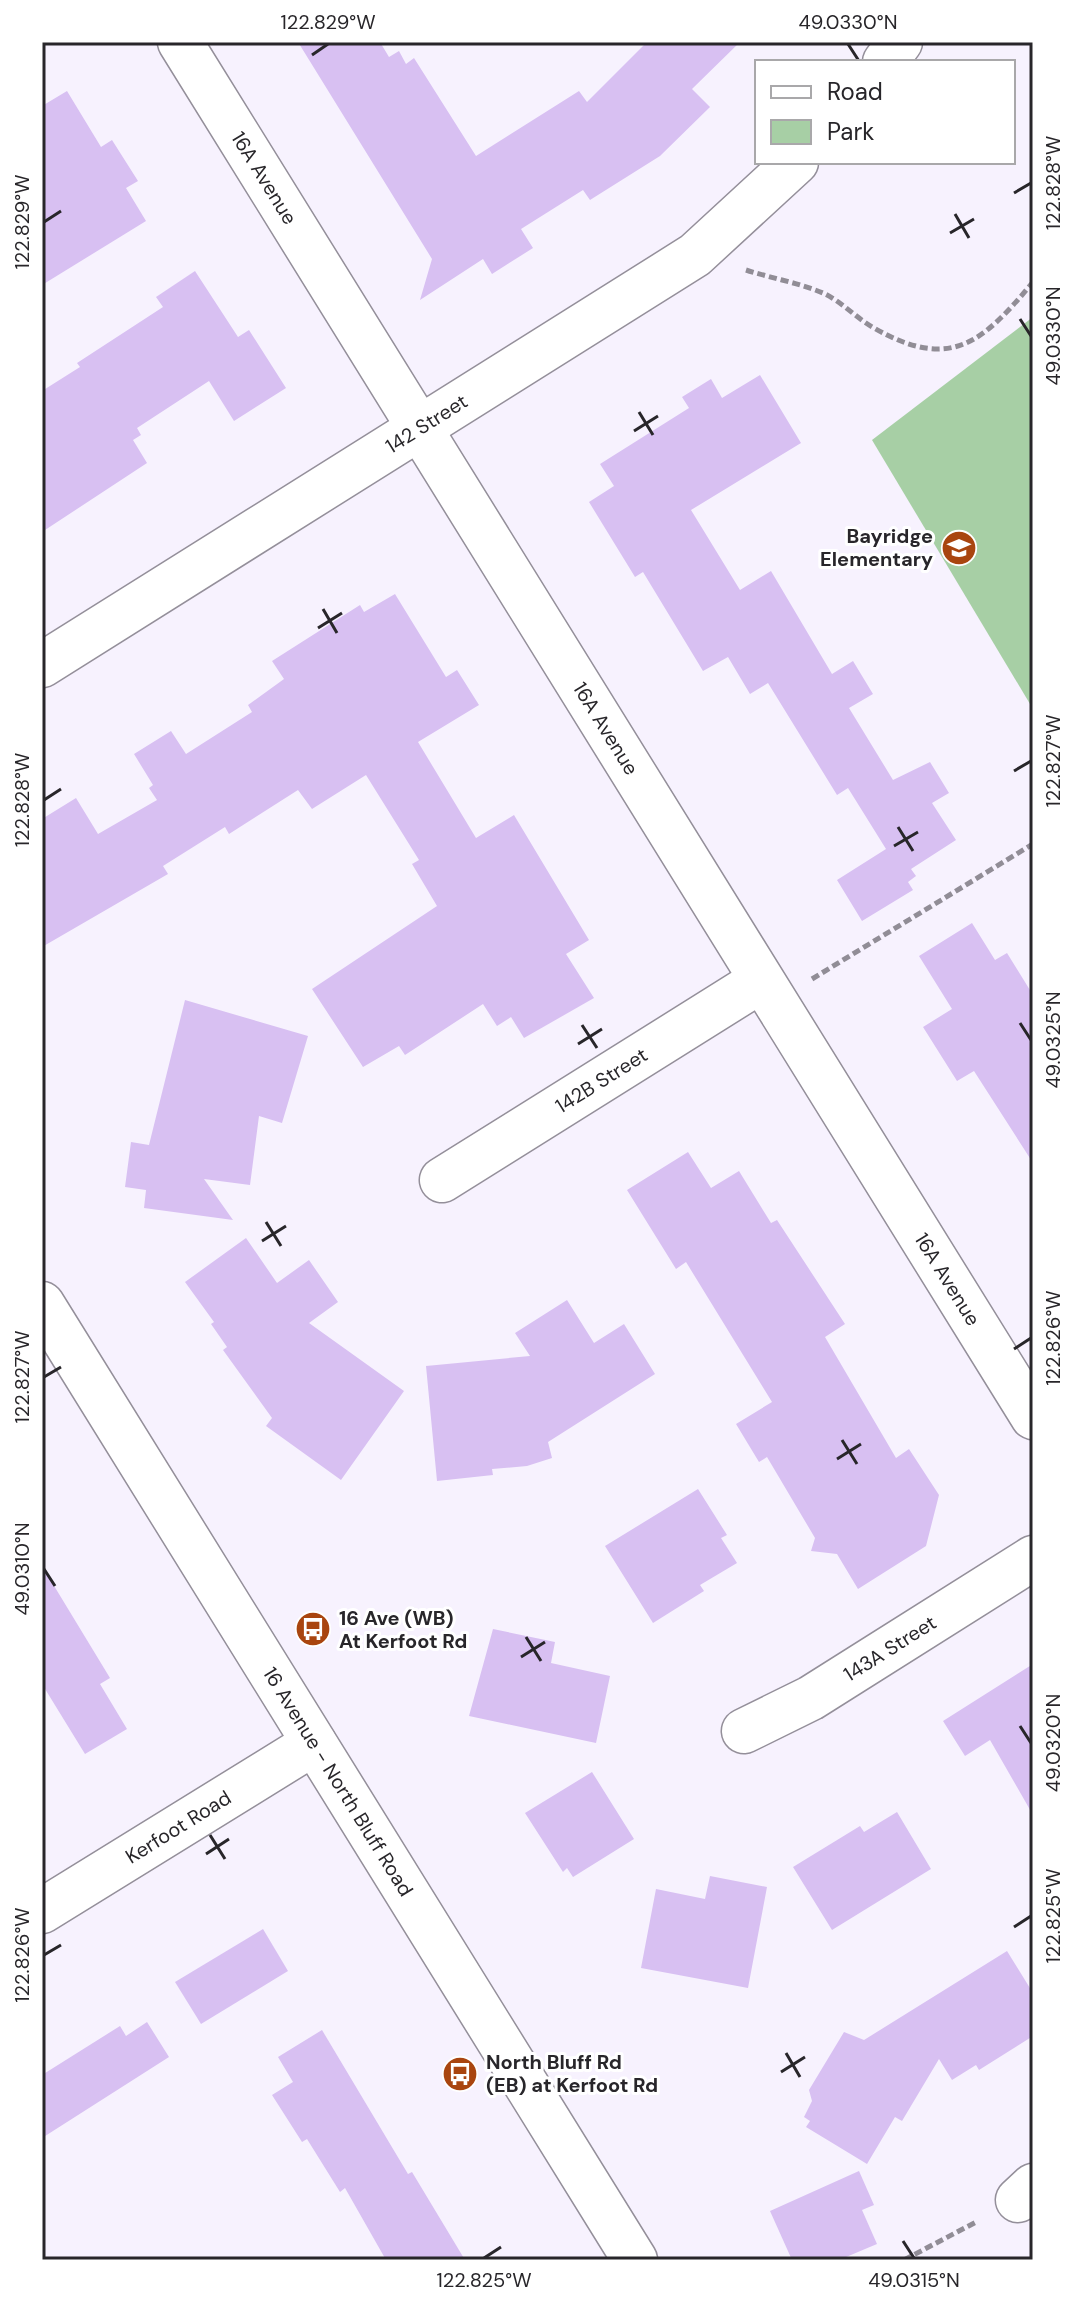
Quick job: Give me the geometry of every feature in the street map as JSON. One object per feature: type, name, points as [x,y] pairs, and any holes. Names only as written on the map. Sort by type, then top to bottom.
[{"type":"street","name":"16A Avenue","points":[[180,42],[766,992],[1033,1417]]},
{"type":"street","points":[[886,60],[900,42]]},
{"type":"street","name":"142 Street","points":[[42,665],[695,255],[794,164]]},
{"type":"street","name":"142B Street","points":[[442,1180],[766,992]]},
{"type":"street","name":"16 Avenue - North Bluff Road","points":[[42,1304],[635,2260]]},
{"type":"street","name":"143A Street","points":[[744,1731],[811,1698],[1033,1558]]},
{"type":"street","name":"Kerfoot Road","points":[[42,1911],[314,1743]]},
{"type":"path","points":[[738,268],[824,294],[875,328],[918,346],[957,349],[997,326],[1033,282]]},
{"type":"path","points":[[766,992],[1033,844]]},
{"type":"path","points":[[904,2260],[1026,2193]]},
{"type":"green space","points":[[1033,317],[1033,709],[872,440]]},
{"type":"building","points":[[298,42],[380,42],[389,57],[399,51],[406,64],[414,58],[476,156],[579,91],[587,102],[647,42],[740,42],[692,89],[710,107],[660,156],[590,200],[583,190],[521,229],[533,248],[492,274],[483,259],[420,300],[432,259]]},
{"type":"building","points":[[67,91],[101,147],[112,140],[138,181],[126,188],[146,221],[42,285],[42,106]]},
{"type":"building","points":[[195,271],[238,337],[249,330],[286,388],[234,421],[209,381],[137,428],[141,435],[133,440],[147,463],[42,532],[42,391],[80,367],[77,363],[163,307],[156,297]]},
{"type":"building","points":[[760,375],[801,443],[691,510],[740,590],[771,571],[832,674],[853,661],[873,694],[849,708],[893,780],[930,762],[949,793],[932,803],[956,840],[911,869],[916,876],[908,882],[913,890],[862,921],[837,880],[886,849],[848,788],[837,795],[768,683],[750,694],[728,657],[703,671],[643,572],[635,577],[589,502],[614,486],[600,464],[689,408],[682,397],[711,379],[722,398]]},
{"type":"building","points":[[395,594],[446,677],[457,670],[479,705],[418,742],[476,838],[514,815],[589,940],[566,954],[594,998],[524,1038],[511,1017],[497,1026],[483,1004],[405,1055],[399,1046],[363,1067],[312,989],[437,906],[412,864],[419,860],[366,775],[312,809],[298,790],[229,834],[225,827],[163,866],[168,874],[42,947],[42,819],[76,798],[98,834],[157,800],[149,788],[153,785],[134,754],[171,731],[186,754],[252,712],[248,705],[284,679],[272,661],[360,605],[364,612]]},
{"type":"building","points":[[972,923],[995,960],[1007,953],[1033,995],[1033,1163],[974,1071],[957,1081],[923,1027],[952,1009],[919,956]]},
{"type":"building","points":[[185,1000],[308,1036],[282,1123],[259,1116],[250,1185],[204,1179],[233,1220],[144,1208],[146,1190],[125,1187],[131,1142],[149,1145]]},
{"type":"building","points":[[688,1152],[711,1188],[739,1171],[771,1223],[777,1220],[845,1324],[825,1337],[896,1458],[909,1449],[939,1495],[926,1546],[858,1589],[837,1554],[811,1551],[815,1538],[767,1457],[759,1462],[736,1424],[772,1402],[686,1262],[676,1269],[627,1190]]},
{"type":"building","points":[[246,1238],[277,1283],[309,1260],[338,1302],[309,1323],[404,1391],[341,1480],[266,1426],[272,1418],[223,1350],[227,1347],[211,1324],[214,1322],[185,1282]]},
{"type":"building","points":[[567,1300],[594,1343],[624,1324],[655,1374],[548,1442],[552,1458],[527,1466],[492,1469],[493,1475],[437,1481],[426,1366],[530,1356],[515,1333]]},
{"type":"building","points":[[698,1489],[727,1535],[721,1538],[737,1563],[700,1585],[704,1591],[653,1623],[605,1546]]},
{"type":"building","points":[[42,1566],[110,1678],[100,1684],[127,1729],[85,1754],[42,1684]]},
{"type":"building","points":[[493,1629],[555,1642],[551,1663],[610,1676],[596,1743],[469,1716]]},
{"type":"building","points":[[1033,1664],[1033,1815],[990,1740],[965,1756],[943,1721]]},
{"type":"building","points":[[592,1772],[634,1839],[573,1877],[567,1868],[563,1872],[525,1813]]},
{"type":"building","points":[[897,1812],[931,1869],[832,1930],[793,1867],[860,1826],[864,1832]]},
{"type":"building","points":[[710,1876],[767,1887],[748,1988],[641,1968],[656,1889],[705,1899]]},
{"type":"building","points":[[263,1929],[288,1971],[201,2024],[175,1982]]},
{"type":"building","points":[[1007,1951],[1033,1993],[1033,2036],[979,2070],[976,2065],[952,2080],[939,2059],[902,2121],[895,2117],[867,2164],[806,2127],[810,2121],[804,2117],[812,2101],[809,2090],[844,2032],[864,2040]]},
{"type":"building","points":[[147,2022],[169,2057],[42,2138],[42,2075],[120,2026],[126,2036]]},
{"type":"building","points":[[322,2030],[408,2174],[412,2172],[465,2260],[386,2260],[345,2188],[340,2192],[307,2139],[302,2142],[272,2095],[293,2082],[278,2057]]},
{"type":"building","points":[[859,2171],[874,2205],[862,2210],[877,2244],[839,2260],[792,2260],[770,2211]]},
{"type":"place","name":"Bayridge Elementary","points":[[959,548]]},
{"type":"place","name":"16 Ave (WB) At Kerfoot Rd","points":[[313,1629]]},
{"type":"place","name":"North Bluff Rd (EB) at Kerfoot Rd","points":[[460,2074]]}]
